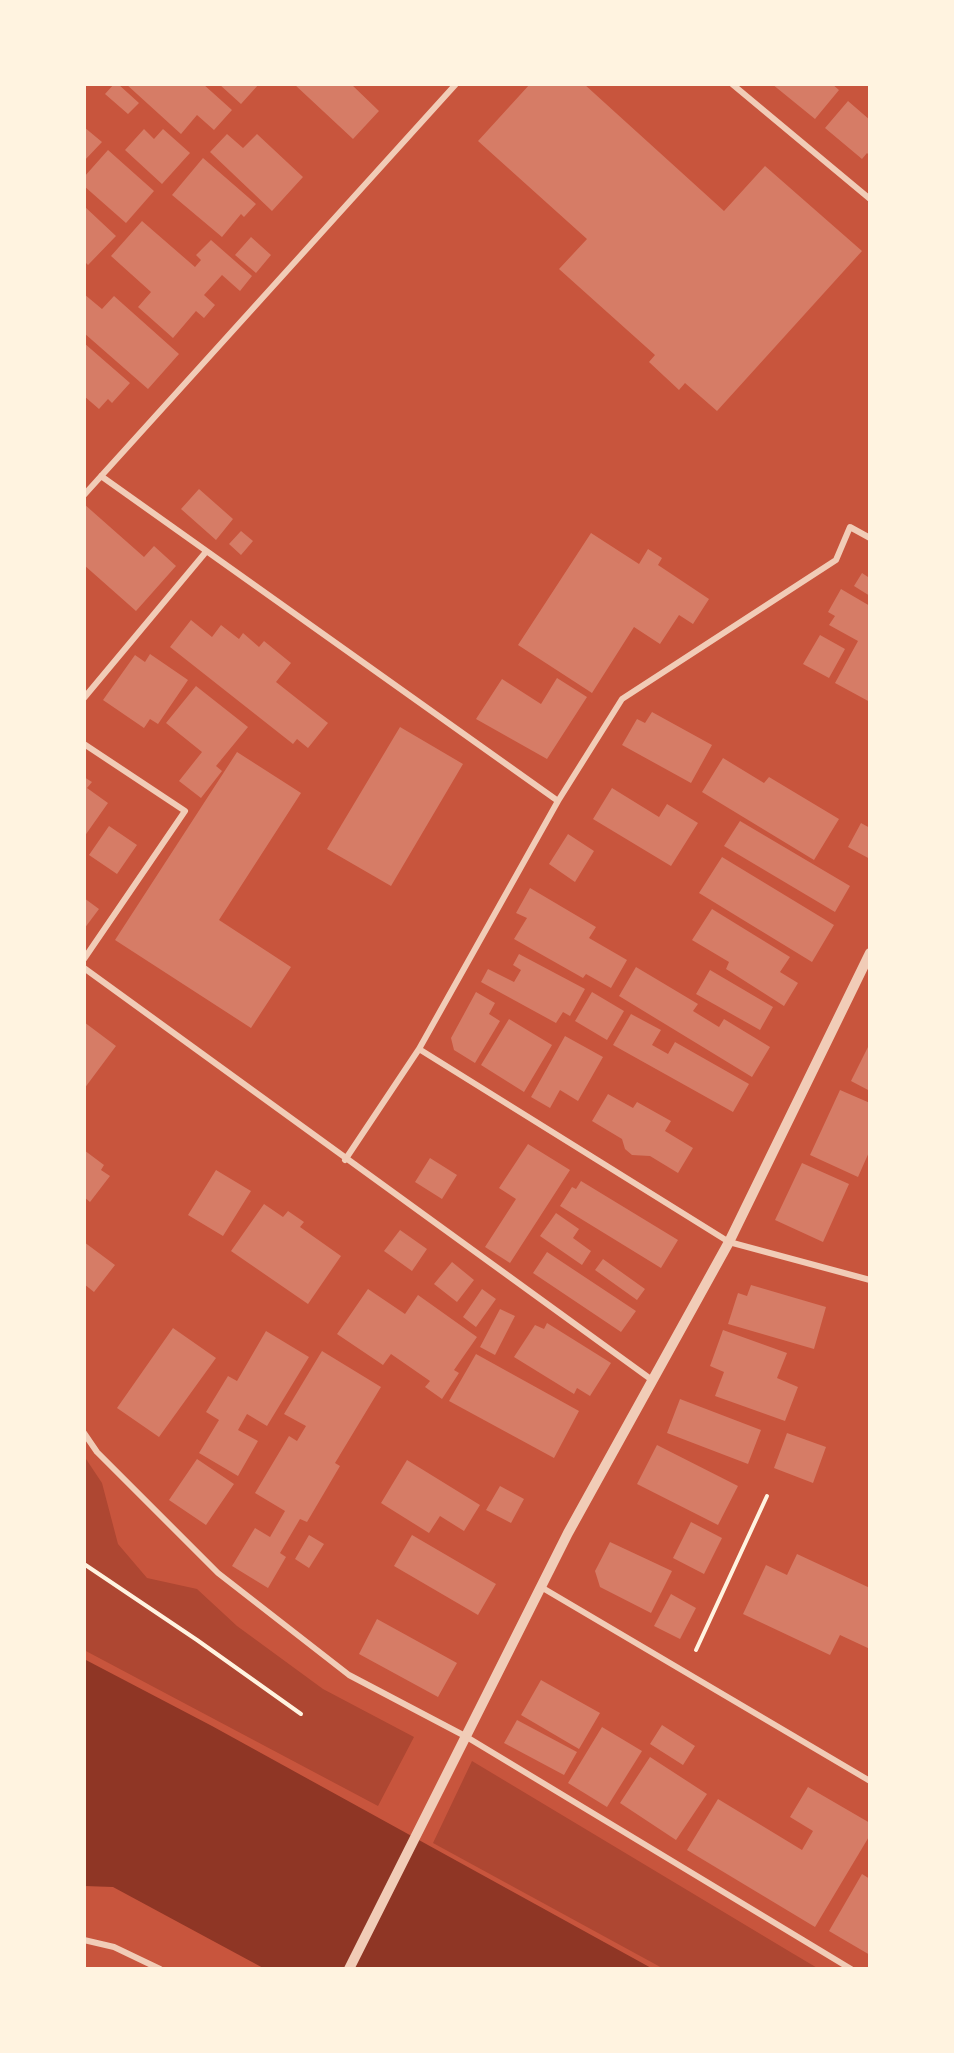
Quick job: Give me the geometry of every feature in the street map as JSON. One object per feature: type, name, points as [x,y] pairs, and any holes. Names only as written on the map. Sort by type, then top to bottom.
[{"type":"street","points":[[84,495],[456,84]]},
{"type":"street","points":[[732,84],[870,199]]},
{"type":"street","points":[[101,476],[205,553],[558,801]]},
{"type":"street","points":[[345,1160],[419,1049],[558,801],[622,699],[836,560],[850,527],[870,538]]},
{"type":"street","points":[[84,698],[205,553]]},
{"type":"street","points":[[84,744],[185,811],[84,959]]},
{"type":"street","points":[[349,1969],[568,1533],[729,1242],[870,953]]},
{"type":"street","points":[[84,968],[345,1160],[652,1380]]},
{"type":"street","points":[[419,1049],[729,1242],[870,1280]]},
{"type":"street","points":[[84,1433],[97,1452],[218,1573],[349,1675],[465,1736],[851,1969]]},
{"type":"street","points":[[541,1587],[870,1781]]},
{"type":"street","points":[[84,1940],[114,1947],[160,1969]]},
{"type":"path","points":[[686,1672],[767,1496]]},
{"type":"path","points":[[84,1564],[301,1714]]},
{"type":"shaded area","points":[[84,1456],[102,1483],[118,1544],[147,1578],[197,1589],[237,1626],[323,1689],[414,1737],[378,1806],[84,1650]]},
{"type":"shaded area","points":[[84,1659],[212,1726],[653,1969],[265,1969],[113,1887],[84,1886]]},
{"type":"shaded area","points":[[472,1761],[819,1969],[664,1969],[433,1843]]},
{"type":"building","points":[[114,84],[118,84],[139,103],[128,114],[105,94]]},
{"type":"building","points":[[126,84],[203,84],[232,110],[214,130],[197,115],[181,134]]},
{"type":"building","points":[[219,84],[259,84],[241,104]]},
{"type":"building","points":[[294,84],[351,84],[379,111],[353,139]]},
{"type":"building","points":[[530,84],[584,84],[724,211],[765,166],[862,251],[717,411],[685,383],[679,390],[649,362],[655,355],[559,269],[587,239],[478,141]]},
{"type":"building","points":[[772,84],[832,84],[839,90],[815,119]]},
{"type":"building","points":[[848,101],[870,120],[870,156],[867,153],[862,159],[825,128]]},
{"type":"building","points":[[84,127],[102,142],[84,161]]},
{"type":"building","points":[[144,129],[154,139],[163,129],[190,153],[162,184],[125,150]]},
{"type":"building","points":[[227,134],[243,148],[257,134],[303,177],[272,211],[210,152]]},
{"type":"building","points":[[108,150],[154,191],[126,223],[84,186],[84,177]]},
{"type":"building","points":[[203,158],[256,204],[244,217],[241,214],[222,237],[172,195]]},
{"type":"building","points":[[84,206],[116,236],[88,265],[84,261]]},
{"type":"building","points":[[142,221],[195,267],[201,260],[196,255],[211,240],[252,276],[240,291],[222,275],[204,295],[215,305],[204,318],[196,311],[173,338],[138,307],[151,292],[111,256]]},
{"type":"building","points":[[251,237],[271,255],[256,273],[235,255]]},
{"type":"building","points":[[84,294],[102,309],[114,296],[179,354],[148,389],[84,333]]},
{"type":"building","points":[[84,343],[130,383],[112,403],[108,399],[99,409],[84,396]]},
{"type":"building","points":[[199,489],[233,519],[216,540],[181,509]]},
{"type":"building","points":[[84,504],[144,557],[154,546],[176,566],[136,611],[84,565]]},
{"type":"building","points":[[241,531],[253,541],[241,555],[229,544]]},
{"type":"building","points":[[591,533],[639,564],[648,549],[662,558],[658,565],[709,599],[693,624],[679,615],[660,644],[634,627],[592,693],[518,645]]},
{"type":"building","points":[[862,573],[868,577],[870,573],[870,596],[854,586]]},
{"type":"building","points":[[841,589],[870,606],[870,702],[835,683],[858,641],[829,625],[835,616],[828,612]]},
{"type":"building","points":[[191,620],[212,637],[221,625],[239,639],[243,633],[259,647],[264,641],[291,663],[276,682],[328,723],[308,748],[297,739],[293,744],[170,647]]},
{"type":"building","points":[[820,635],[845,649],[829,678],[803,664]]},
{"type":"building","points":[[150,654],[188,680],[158,724],[150,719],[144,728],[103,700],[135,655],[145,662]]},
{"type":"building","points":[[557,678],[587,697],[547,759],[476,719],[502,679],[541,704]]},
{"type":"building","points":[[196,686],[248,727],[216,766],[222,771],[201,798],[179,781],[202,752],[166,723]]},
{"type":"building","points":[[652,712],[712,745],[691,783],[622,745],[637,719],[645,723]]},
{"type":"building","points":[[400,727],[463,764],[391,886],[327,849]]},
{"type":"building","points":[[237,752],[301,793],[219,920],[291,967],[251,1028],[115,940]]},
{"type":"building","points":[[723,758],[764,783],[769,777],[839,819],[814,860],[702,792]]},
{"type":"building","points":[[84,777],[92,782],[87,788],[108,803],[84,837]]},
{"type":"building","points":[[612,788],[659,817],[667,804],[698,823],[671,866],[593,819]]},
{"type":"building","points":[[740,821],[850,886],[835,912],[724,846]]},
{"type":"building","points":[[861,823],[870,828],[870,859],[848,847]]},
{"type":"building","points":[[109,826],[137,845],[117,874],[89,855]]},
{"type":"building","points":[[568,834],[594,851],[575,882],[549,864]]},
{"type":"building","points":[[722,857],[834,925],[812,962],[699,893]]},
{"type":"building","points":[[530,888],[596,927],[589,938],[627,960],[611,988],[586,974],[583,978],[514,939],[527,918],[516,913]]},
{"type":"building","points":[[84,898],[99,909],[84,929]]},
{"type":"building","points":[[712,909],[790,957],[780,972],[798,983],[784,1006],[726,969],[729,962],[692,940]]},
{"type":"building","points":[[519,954],[585,989],[570,1016],[563,1012],[556,1023],[481,982],[488,969],[514,982],[521,970],[513,965]]},
{"type":"building","points":[[636,967],[698,1004],[693,1011],[719,1027],[724,1019],[770,1047],[752,1077],[619,996]]},
{"type":"building","points":[[710,970],[773,1007],[760,1030],[696,994]]},
{"type":"building","points":[[476,992],[495,1003],[489,1014],[500,1021],[475,1063],[454,1050],[451,1038]]},
{"type":"building","points":[[592,992],[624,1011],[607,1040],[575,1021]]},
{"type":"building","points":[[631,1014],[661,1030],[652,1045],[668,1054],[675,1042],[749,1084],[733,1112],[613,1045]]},
{"type":"building","points":[[509,1019],[552,1045],[524,1092],[481,1065]]},
{"type":"building","points":[[84,1022],[116,1046],[84,1089]]},
{"type":"building","points":[[565,1036],[603,1057],[578,1101],[560,1090],[550,1108],[531,1097]]},
{"type":"building","points":[[868,1047],[870,1048],[870,1091],[851,1081]]},
{"type":"building","points":[[840,1090],[870,1103],[870,1150],[858,1177],[810,1155]]},
{"type":"building","points":[[608,1094],[633,1108],[637,1102],[671,1121],[665,1131],[693,1148],[678,1173],[650,1156],[632,1155],[625,1149],[622,1139],[592,1121]]},
{"type":"building","points":[[528,1144],[570,1170],[510,1263],[485,1247],[516,1199],[499,1188]]},
{"type":"building","points":[[84,1150],[104,1165],[101,1170],[110,1176],[90,1202],[84,1197]]},
{"type":"building","points":[[430,1158],[457,1175],[442,1199],[415,1182]]},
{"type":"building","points":[[802,1163],[849,1184],[823,1242],[775,1220]]},
{"type":"building","points":[[216,1170],[251,1191],[223,1236],[188,1215]]},
{"type":"building","points":[[581,1181],[678,1240],[661,1268],[560,1206],[572,1187],[576,1189]]},
{"type":"building","points":[[264,1204],[283,1217],[288,1211],[304,1222],[300,1227],[341,1256],[308,1304],[231,1251]]},
{"type":"building","points":[[556,1213],[579,1229],[573,1238],[591,1251],[582,1265],[540,1236]]},
{"type":"building","points":[[400,1230],[427,1249],[412,1271],[384,1251]]},
{"type":"building","points":[[84,1242],[115,1265],[94,1292],[84,1284]]},
{"type":"building","points":[[547,1252],[636,1311],[621,1332],[533,1273]]},
{"type":"building","points":[[603,1259],[645,1289],[637,1300],[595,1270]]},
{"type":"building","points":[[452,1262],[474,1280],[457,1302],[434,1284]]},
{"type":"building","points":[[751,1285],[826,1307],[814,1349],[728,1324],[738,1293],[747,1296]]},
{"type":"building","points":[[368,1289],[405,1314],[418,1295],[477,1337],[454,1370],[459,1373],[442,1399],[425,1387],[430,1381],[391,1354],[383,1365],[337,1334]]},
{"type":"building","points":[[482,1289],[496,1299],[476,1327],[463,1317]]},
{"type":"building","points":[[500,1309],[515,1316],[495,1355],[480,1347]]},
{"type":"building","points":[[547,1323],[611,1363],[590,1396],[577,1388],[574,1394],[514,1357],[535,1325],[544,1329]]},
{"type":"building","points":[[173,1328],[216,1358],[159,1437],[117,1408]]},
{"type":"building","points":[[723,1330],[787,1353],[777,1378],[798,1387],[785,1421],[715,1396],[724,1372],[710,1366]]},
{"type":"building","points":[[266,1331],[309,1357],[267,1426],[247,1414],[238,1430],[258,1441],[238,1476],[199,1453],[219,1420],[206,1412],[228,1376],[237,1381]]},
{"type":"building","points":[[322,1351],[381,1387],[335,1463],[340,1466],[307,1522],[300,1519],[280,1553],[286,1557],[268,1588],[232,1566],[255,1528],[270,1537],[285,1511],[255,1493],[289,1436],[297,1441],[306,1426],[284,1414]]},
{"type":"building","points":[[476,1354],[579,1411],[554,1458],[449,1401]]},
{"type":"building","points":[[680,1399],[761,1430],[748,1464],[667,1433]]},
{"type":"building","points":[[787,1433],[826,1447],[813,1483],[774,1468]]},
{"type":"building","points":[[657,1445],[738,1486],[718,1525],[637,1484]]},
{"type":"building","points":[[197,1459],[234,1484],[206,1525],[169,1500]]},
{"type":"building","points":[[407,1460],[480,1505],[464,1531],[440,1516],[429,1533],[381,1503]]},
{"type":"building","points":[[500,1486],[524,1499],[511,1523],[486,1510]]},
{"type":"building","points":[[691,1522],[722,1538],[704,1574],[673,1558]]},
{"type":"building","points":[[309,1535],[324,1544],[309,1568],[295,1559]]},
{"type":"building","points":[[412,1535],[496,1584],[478,1615],[394,1566]]},
{"type":"building","points":[[610,1542],[672,1571],[651,1613],[600,1587],[595,1571]]},
{"type":"building","points":[[797,1554],[870,1588],[870,1649],[840,1635],[830,1655],[743,1614],[766,1565],[787,1575]]},
{"type":"building","points":[[671,1594],[696,1608],[680,1639],[654,1626]]},
{"type":"building","points":[[377,1619],[457,1663],[438,1697],[359,1654]]},
{"type":"building","points":[[541,1680],[600,1713],[579,1749],[521,1715]]},
{"type":"building","points":[[517,1720],[577,1752],[564,1775],[504,1743]]},
{"type":"building","points":[[662,1725],[695,1746],[683,1765],[650,1744]]},
{"type":"building","points":[[602,1727],[642,1751],[607,1807],[568,1783]]},
{"type":"building","points":[[650,1757],[707,1794],[676,1840],[620,1803]]},
{"type":"building","points":[[808,1787],[870,1823],[870,1835],[815,1927],[687,1850],[718,1799],[802,1850],[813,1831],[790,1817]]},
{"type":"building","points":[[862,1874],[870,1879],[870,1955],[829,1931]]}]
